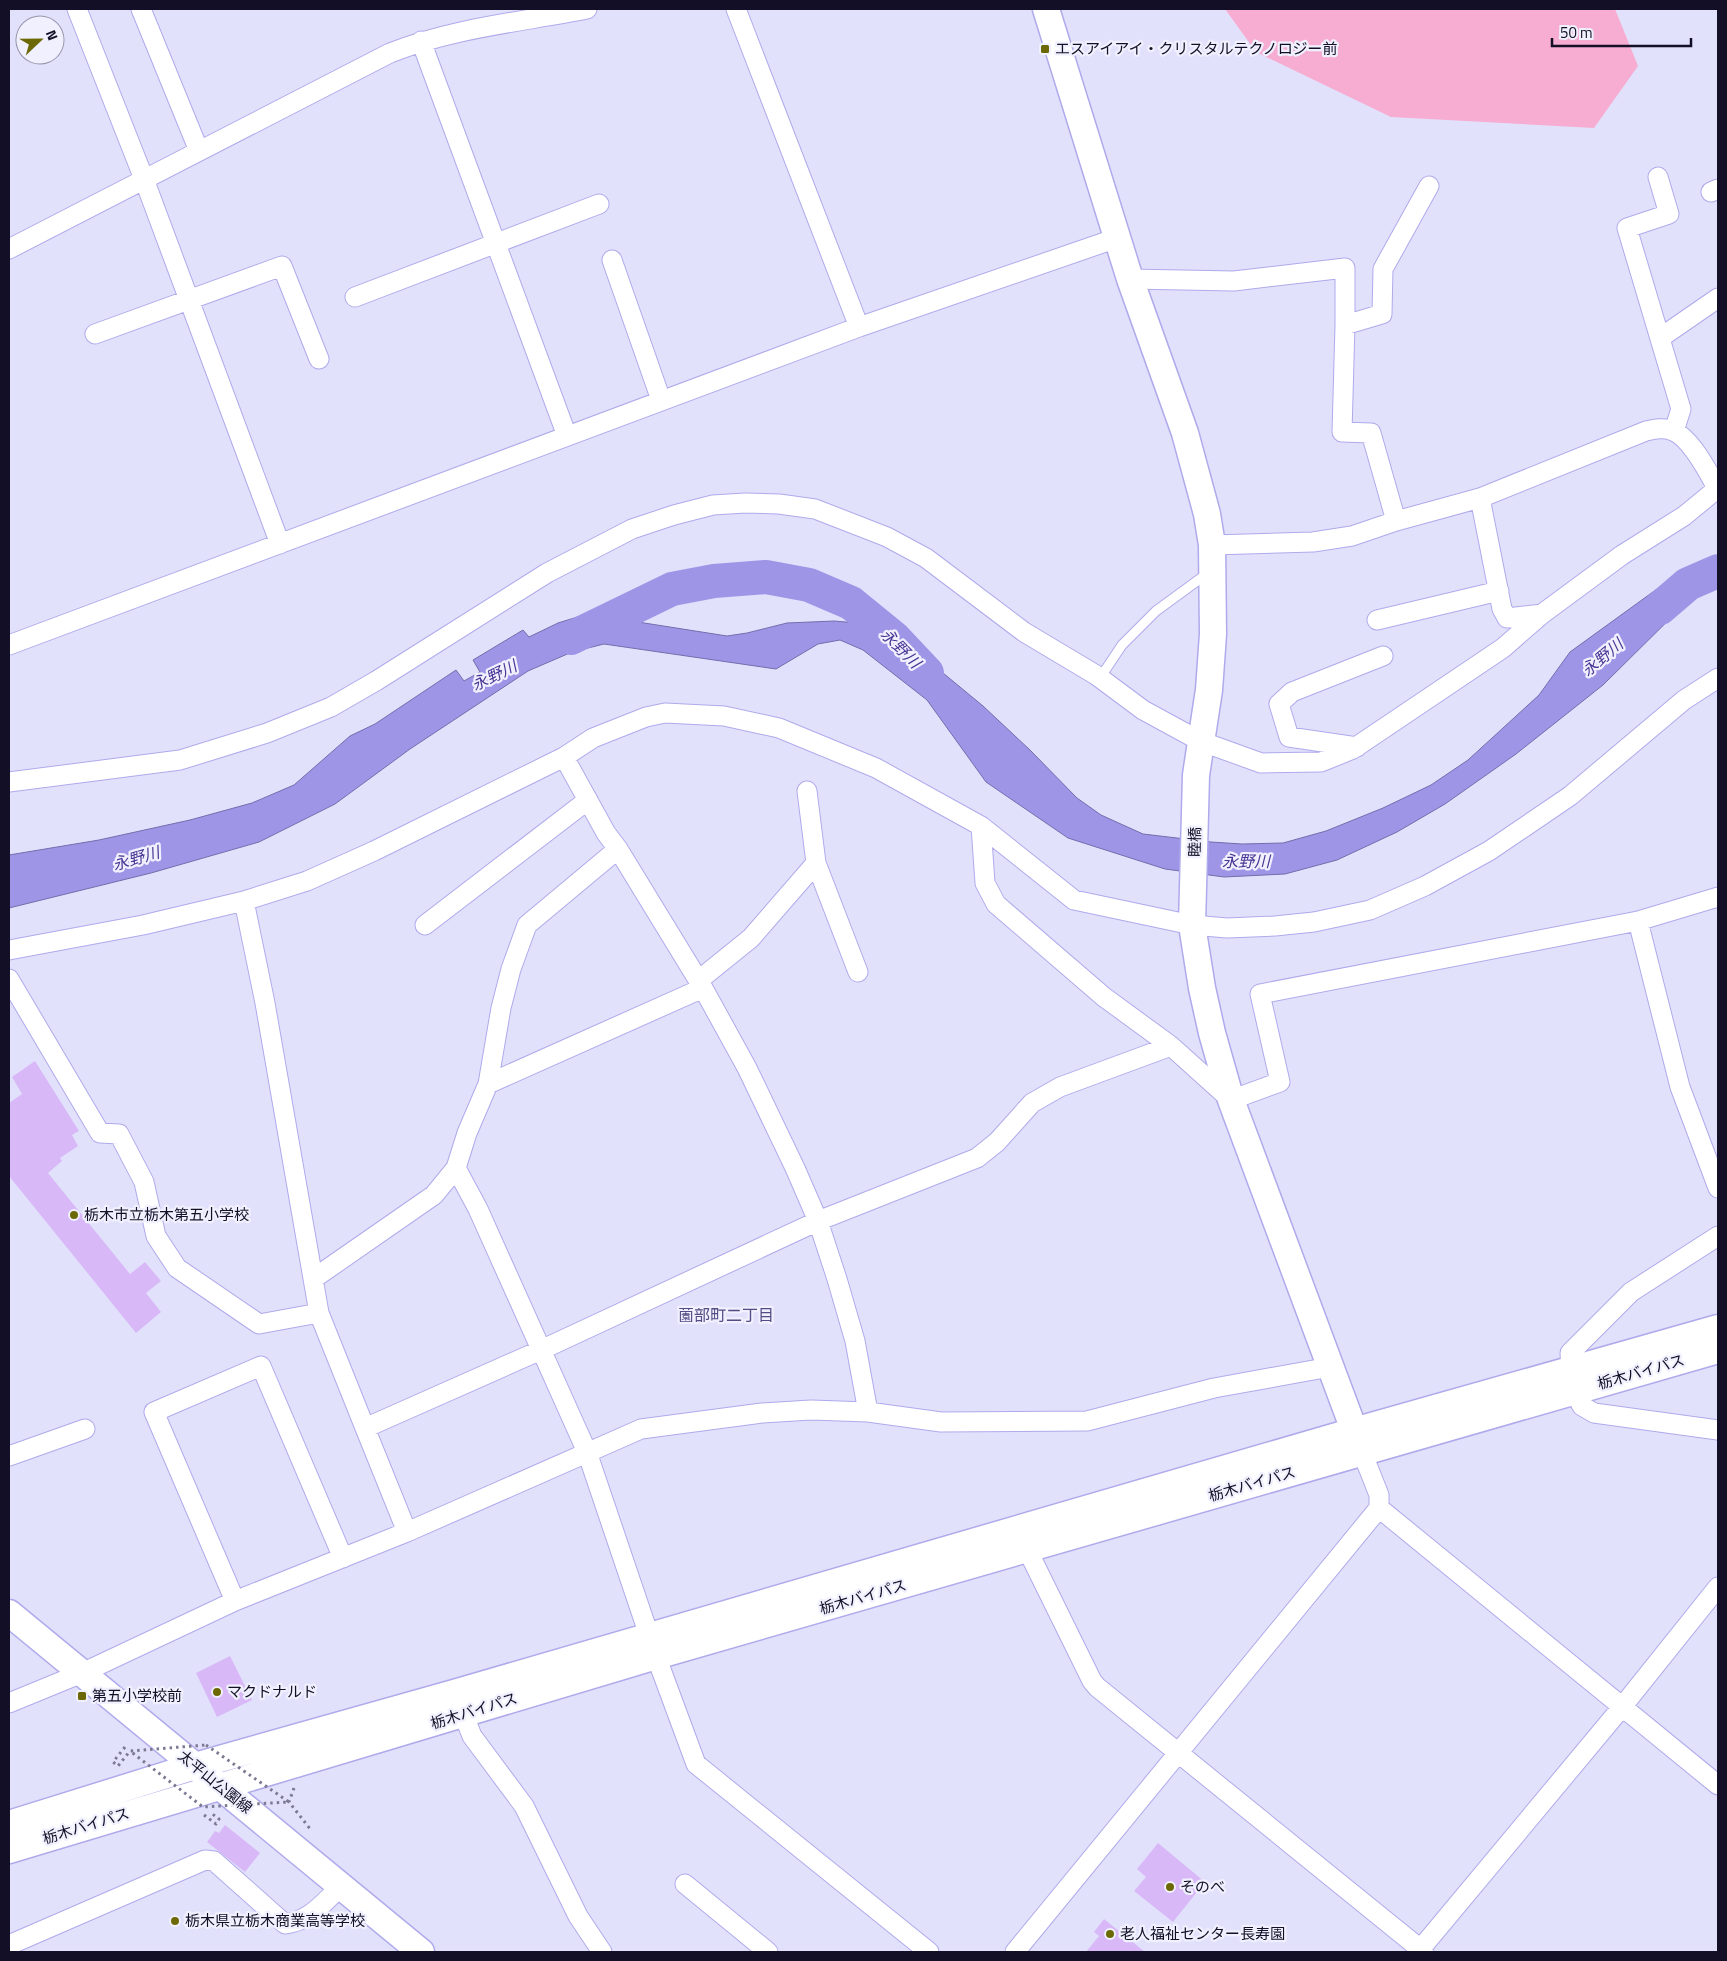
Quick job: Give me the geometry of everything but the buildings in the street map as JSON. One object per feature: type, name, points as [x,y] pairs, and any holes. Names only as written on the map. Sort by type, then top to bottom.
[{"type":"main road","name":"睦橋","points":[[1046,9],[1130,278],[1185,433],[1208,514],[1212,557],[1213,634],[1209,690],[1196,775],[1193,917],[1202,988],[1212,1033],[1231,1100],[1358,1441]]},
{"type":"main road","name":"栃木バイパス","points":[[1572,1381],[1718,1328]]},
{"type":"main road","name":"栃木バイパス","points":[[9,1850],[220,1786],[459,1704],[653,1645],[1572,1381],[1718,1350]]},
{"type":"main road","name":"栃木バイパス","points":[[653,1645],[1028,1549],[1358,1441]]},
{"type":"main road","name":"太平山公園線","points":[[9,1613],[82,1673],[200,1755],[220,1786],[421,1952]]},
{"type":"main road","name":"栃木バイパス","points":[[9,1824],[200,1755],[459,1704]]},
{"type":"street","points":[[77,9],[144,179],[280,544]]},
{"type":"street","points":[[141,9],[200,151]]},
{"type":"street","points":[[510,9],[525,19]]},
{"type":"street","points":[[9,249],[390,53],[421,41],[550,13],[587,9]]},
{"type":"street","points":[[736,9],[859,327]]},
{"type":"street","points":[[421,41],[567,436]]},
{"type":"street","points":[[1658,177],[1669,214],[1627,228],[1681,409],[1674,431]]},
{"type":"street","points":[[1346,325],[1382,314],[1383,269],[1429,186]]},
{"type":"street","points":[[355,297],[599,204]]},
{"type":"street","points":[[9,645],[859,327],[1117,238]]},
{"type":"street","points":[[612,260],[661,400]]},
{"type":"street","points":[[95,334],[282,266],[318,359]]},
{"type":"street","points":[[1130,278],[1234,281],[1345,268],[1346,325],[1342,432],[1371,432],[1396,521]]},
{"type":"street","points":[[1660,338],[1718,298]]},
{"type":"street","points":[[9,782],[180,760],[267,733],[331,706],[376,681],[588,550],[632,529],[713,505],[779,504],[815,509],[887,537],[926,558],[1024,632],[1100,678],[1143,710],[1200,741],[1261,763],[1321,762],[1357,747],[1503,648],[1542,614],[1622,555],[1684,516],[1718,489],[1695,452],[1684,439],[1674,431],[1660,428],[1646,431],[1480,498],[1396,521],[1352,536],[1212,557]]},
{"type":"street","points":[[1480,498],[1502,609],[1507,618],[1542,614]]},
{"type":"street","points":[[1377,620],[1499,591]]},
{"type":"street","points":[[1357,747],[1289,737],[1280,704],[1292,692],[1383,656]]},
{"type":"street","points":[[9,950],[143,925],[244,901],[307,881],[374,851],[564,757],[593,738],[646,717],[665,713],[724,716],[779,728],[839,751],[876,768],[981,826],[1074,900],[1193,917],[1227,928],[1314,922],[1370,910],[1425,886],[1489,851],[1570,796],[1684,700],[1718,678]]},
{"type":"street","points":[[564,757],[606,833],[618,849],[701,984],[768,1110],[818,1221],[855,1341],[868,1412]]},
{"type":"street","points":[[807,791],[816,863],[858,972]]},
{"type":"street","points":[[425,925],[588,800]]},
{"type":"street","points":[[981,826],[985,883],[996,904],[1104,996],[1171,1046],[1231,1100],[1280,1082],[1260,994],[1638,921],[1718,897]]},
{"type":"street","points":[[313,1278],[434,1195],[456,1168],[467,1132],[488,1084],[501,1008],[511,969],[527,925],[618,849]]},
{"type":"street","points":[[488,1084],[701,984],[751,938],[816,863]]},
{"type":"street","points":[[244,901],[265,1003],[319,1313],[407,1532]]},
{"type":"street","points":[[1638,921],[1680,1087],[1718,1188]]},
{"type":"street","points":[[9,980],[100,1134],[119,1134],[144,1182],[156,1236],[177,1268],[259,1324],[319,1313]]},
{"type":"street","points":[[365,1428],[541,1350],[818,1221],[977,1158],[997,1142],[1032,1103],[1060,1087],[1171,1046]]},
{"type":"street","points":[[456,1168],[478,1209],[587,1452],[696,1764],[929,1952]]},
{"type":"street","points":[[1718,1236],[1631,1292],[1570,1353],[1572,1381],[1582,1406],[1594,1413],[1718,1430]]},
{"type":"street","points":[[235,1601],[154,1412],[261,1366],[343,1558]]},
{"type":"street","points":[[9,1703],[82,1673],[235,1601],[407,1532],[641,1429],[811,1410],[868,1412],[941,1422],[1087,1421],[1214,1388],[1330,1367]]},
{"type":"street","points":[[9,1456],[85,1429]]},
{"type":"street","points":[[1015,1952],[1379,1508],[1379,1495],[1358,1441]]},
{"type":"street","points":[[1379,1508],[1718,1786]]},
{"type":"street","points":[[1028,1549],[1092,1681],[1097,1687],[1421,1951],[1718,1587]]},
{"type":"street","points":[[459,1704],[472,1736],[524,1806],[578,1916],[602,1952]]},
{"type":"street","points":[[9,1945],[205,1860],[214,1862],[285,1924],[307,1918],[341,1886]]},
{"type":"street","points":[[685,1884],[768,1952]]},
{"type":"lane","points":[[1100,678],[1122,645],[1212,557]]},
{"type":"path","points":[[199,1739],[200,1755]]},
{"type":"path","points":[[200,1755],[215,1742]]},
{"type":"path","points":[[125,1747],[113,1762],[118,1766],[130,1751]]},
{"type":"path","points":[[130,1751],[200,1755],[289,1802],[312,1833]]},
{"type":"path","points":[[130,1751],[219,1819],[216,1824],[201,1813]]},
{"type":"path","points":[[289,1802],[294,1786]]},
{"type":"path","points":[[203,1807],[289,1802]]},
{"type":"shaded area","points":[[1225,9],[1615,9],[1638,66],[1594,128],[1391,117],[1256,52]]},
{"type":"water","points":[[1686,568],[1701,588],[1603,685],[1516,754],[1445,804],[1397,832],[1337,860],[1285,874],[1224,877],[1165,869],[1068,838],[986,782],[927,700],[863,650],[840,640],[818,644],[776,669],[604,644],[572,652],[528,671],[410,749],[335,804],[259,842],[151,873],[9,908],[9,855],[99,840],[190,820],[252,803],[294,785],[350,736],[375,724],[456,670],[464,681],[480,672],[473,660],[523,630],[529,637],[558,623],[587,614],[727,636],[787,623],[834,621],[869,624],[920,654],[983,706],[1077,798],[1101,815],[1143,834],[1242,844],[1283,843],[1326,831],[1383,808],[1431,785],[1468,760],[1539,695],[1570,652]]},
{"type":"waterway","name":"永野川","points":[[1660,608],[1688,584],[1718,571]]},
{"type":"waterway","name":"永野川","points":[[571,638],[672,589],[714,581],[766,577],[809,585],[851,603],[894,638],[927,673]]},
{"type":"place","name":"エスアイアイ・クリスタルテクノロジー前","points":[[1045,49]]},
{"type":"place","name":"栃木市立栃木第五小学校","points":[[74,1215]]},
{"type":"place","name":"マクドナルド","points":[[217,1692]]},
{"type":"place","name":"第五小学校前","points":[[82,1696]]},
{"type":"place","name":"そのべ","points":[[1170,1887]]},
{"type":"place","name":"栃木県立栃木商業高等学校","points":[[175,1921]]},
{"type":"place","name":"老人福祉センター長寿園","points":[[1110,1934]]},
{"type":"district","name":"薗部町二丁目","points":[[726,1315]]}]
